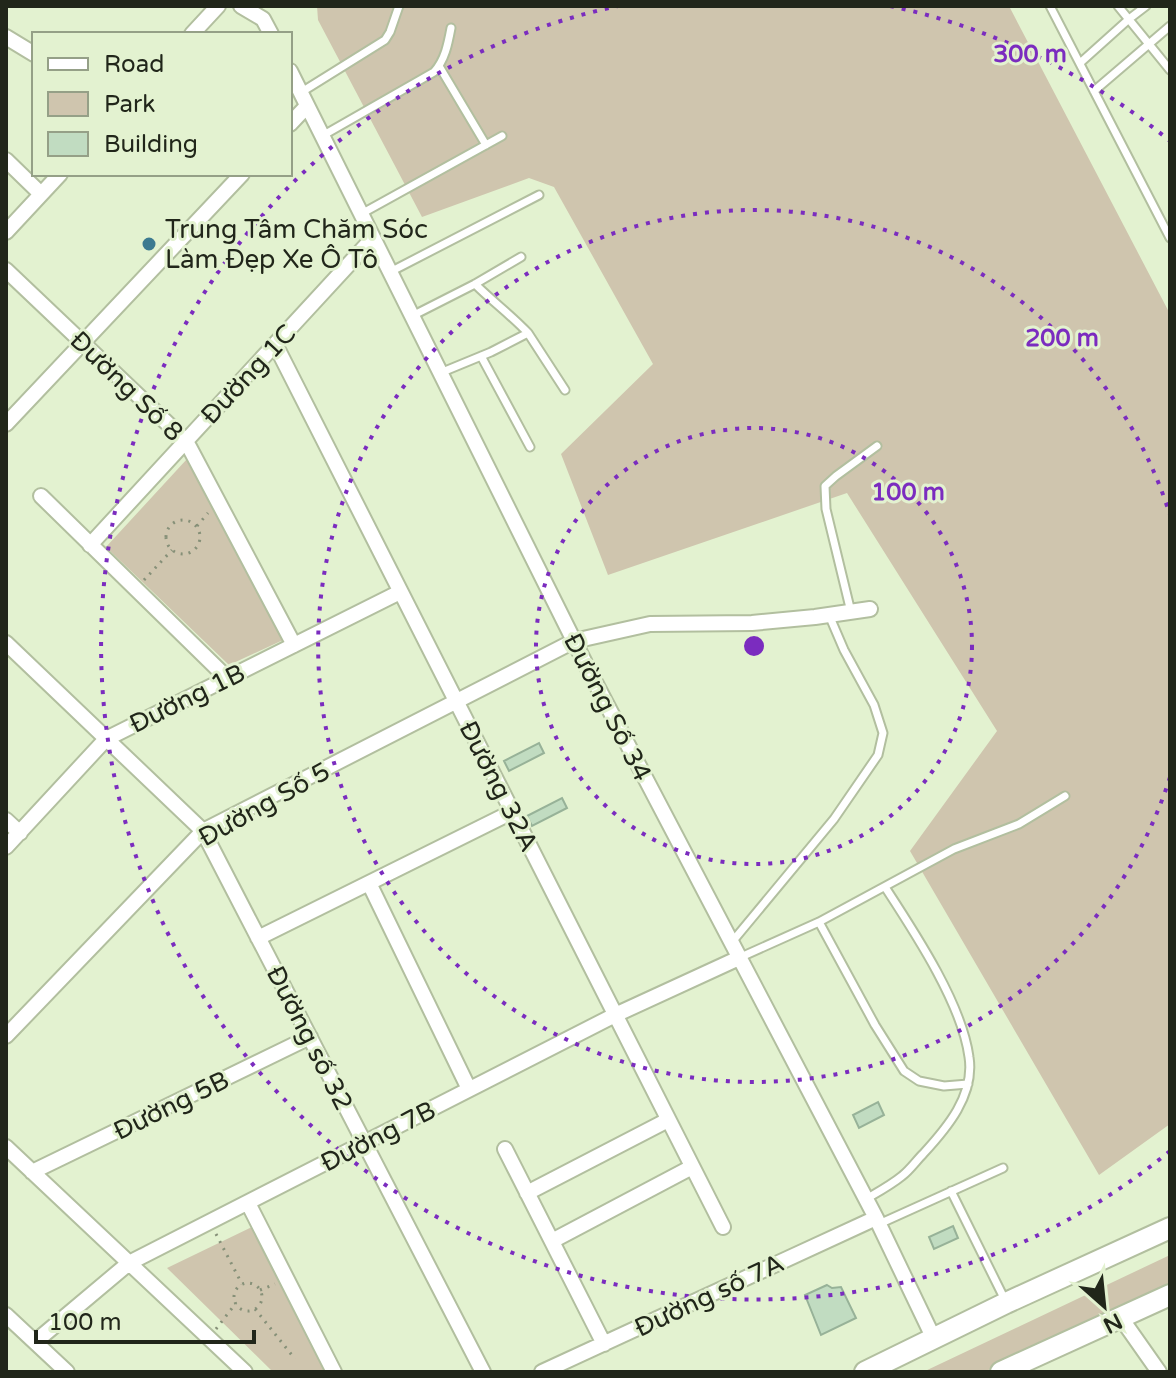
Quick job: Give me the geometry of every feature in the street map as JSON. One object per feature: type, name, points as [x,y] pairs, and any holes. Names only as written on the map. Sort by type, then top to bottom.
[{"type":"main road","points":[[865,1372],[1170,1228]]},
{"type":"main road","points":[[1001,1372],[1170,1295]]},
{"type":"street","points":[[194,32],[218,6]]},
{"type":"street","points":[[249,8],[263,19],[270,32]]},
{"type":"street","points":[[6,37],[32,53]]},
{"type":"street","name":"Đường Số 34","points":[[292,75],[574,641],[866,1199],[934,1339]]},
{"type":"street","points":[[292,120],[304,99]]},
{"type":"street","points":[[6,160],[41,194]]},
{"type":"street","points":[[6,232],[58,176]]},
{"type":"street","points":[[6,424],[240,176]]},
{"type":"street","name":"Đường 1C","points":[[90,545],[373,238]]},
{"type":"street","name":"Đường Số 8","points":[[6,270],[186,441],[294,645]]},
{"type":"street","name":"Đường 32A","points":[[275,344],[723,1227]]},
{"type":"street","points":[[41,496],[227,678]]},
{"type":"street","name":"Đường 1B","points":[[6,847],[106,739],[400,592]]},
{"type":"street","points":[[574,641],[650,624],[752,623],[870,609]]},
{"type":"street","name":"Đường Số 5","points":[[6,1036],[203,831],[574,641]]},
{"type":"street","points":[[6,643],[203,831]]},
{"type":"street","points":[[258,938],[512,812]]},
{"type":"street","points":[[6,820],[20,833]]},
{"type":"street","name":"Đường số 32","points":[[203,831],[483,1372]]},
{"type":"street","points":[[369,883],[469,1089]]},
{"type":"street","name":"Đường 7B","points":[[35,1342],[129,1263],[615,1015],[739,958]]},
{"type":"street","name":"Đường 5B","points":[[32,1172],[310,1037]]},
{"type":"street","points":[[527,1193],[668,1120]]},
{"type":"street","points":[[6,1147],[245,1372]]},
{"type":"street","points":[[505,1149],[604,1344]]},
{"type":"street","points":[[552,1241],[692,1167]]},
{"type":"street","points":[[248,1203],[334,1372]]},
{"type":"street","name":"Đường số 7A","points":[[542,1372],[877,1221]]},
{"type":"street","points":[[6,1315],[67,1372]]},
{"type":"street","points":[[1121,1318],[1159,1372]]},
{"type":"lane","points":[[304,99],[385,40],[399,6]]},
{"type":"lane","points":[[1050,6],[1170,238]]},
{"type":"lane","points":[[1118,6],[1170,70]]},
{"type":"lane","points":[[1080,63],[1146,6]]},
{"type":"lane","points":[[1094,91],[1170,26]]},
{"type":"lane","points":[[322,136],[434,72],[445,53],[451,28]]},
{"type":"lane","points":[[439,66],[486,145]]},
{"type":"lane","points":[[361,214],[502,136]]},
{"type":"lane","points":[[390,272],[539,195]]},
{"type":"lane","points":[[412,316],[521,257]]},
{"type":"lane","points":[[475,284],[528,333],[565,390]]},
{"type":"lane","points":[[440,373],[528,333]]},
{"type":"lane","points":[[481,356],[530,447]]},
{"type":"lane","points":[[851,612],[826,509],[825,486],[877,446]]},
{"type":"lane","points":[[731,943],[834,819],[878,755],[883,733],[874,705],[829,615]]},
{"type":"lane","points":[[739,958],[819,922],[954,849],[1019,824],[1065,796]]},
{"type":"lane","points":[[866,1199],[903,1176],[957,1111],[968,1084],[970,1059],[959,1017],[885,887]]},
{"type":"lane","points":[[819,922],[904,1071],[919,1081],[944,1086],[968,1084]]},
{"type":"lane","points":[[877,1221],[1003,1168]]},
{"type":"lane","points":[[951,1191],[1006,1303]]},
{"type":"path","points":[[182,519],[193,522],[201,536],[194,551],[182,554],[172,550],[166,534],[172,524],[182,519]]},
{"type":"path","points":[[136,589],[172,550]]},
{"type":"path","points":[[209,1222],[242,1284]]},
{"type":"path","points":[[251,1283],[260,1290],[261,1302],[255,1309],[242,1309],[236,1303],[234,1294],[242,1284],[251,1283]]},
{"type":"path","points":[[209,1338],[236,1303]]},
{"type":"path","points":[[255,1309],[295,1359]]},
{"type":"green space","points":[[317,6],[1009,6],[1170,314],[1170,1124],[1099,1175],[910,851],[997,731],[847,493],[608,575],[561,454],[653,364],[554,187],[529,178],[422,217],[318,20]]},
{"type":"green space","points":[[187,459],[283,640],[229,665],[106,547]]},
{"type":"green space","points":[[254,1226],[332,1372],[273,1372],[167,1268]]},
{"type":"green space","points":[[1170,1255],[1170,1287],[984,1372],[923,1372]]},
{"type":"building","points":[[539,743],[544,753],[509,771],[504,761]]},
{"type":"building","points":[[562,798],[567,808],[532,826],[527,816]]},
{"type":"building","points":[[878,1102],[884,1115],[859,1128],[853,1115]]},
{"type":"building","points":[[953,1226],[958,1238],[934,1249],[929,1237]]},
{"type":"building","points":[[827,1285],[841,1287],[856,1318],[821,1335],[805,1295]]},
{"type":"place","name":"Trung Tâm Chăm Sóc Làm Đẹp Xe Ô Tô","points":[[149,244]]}]
